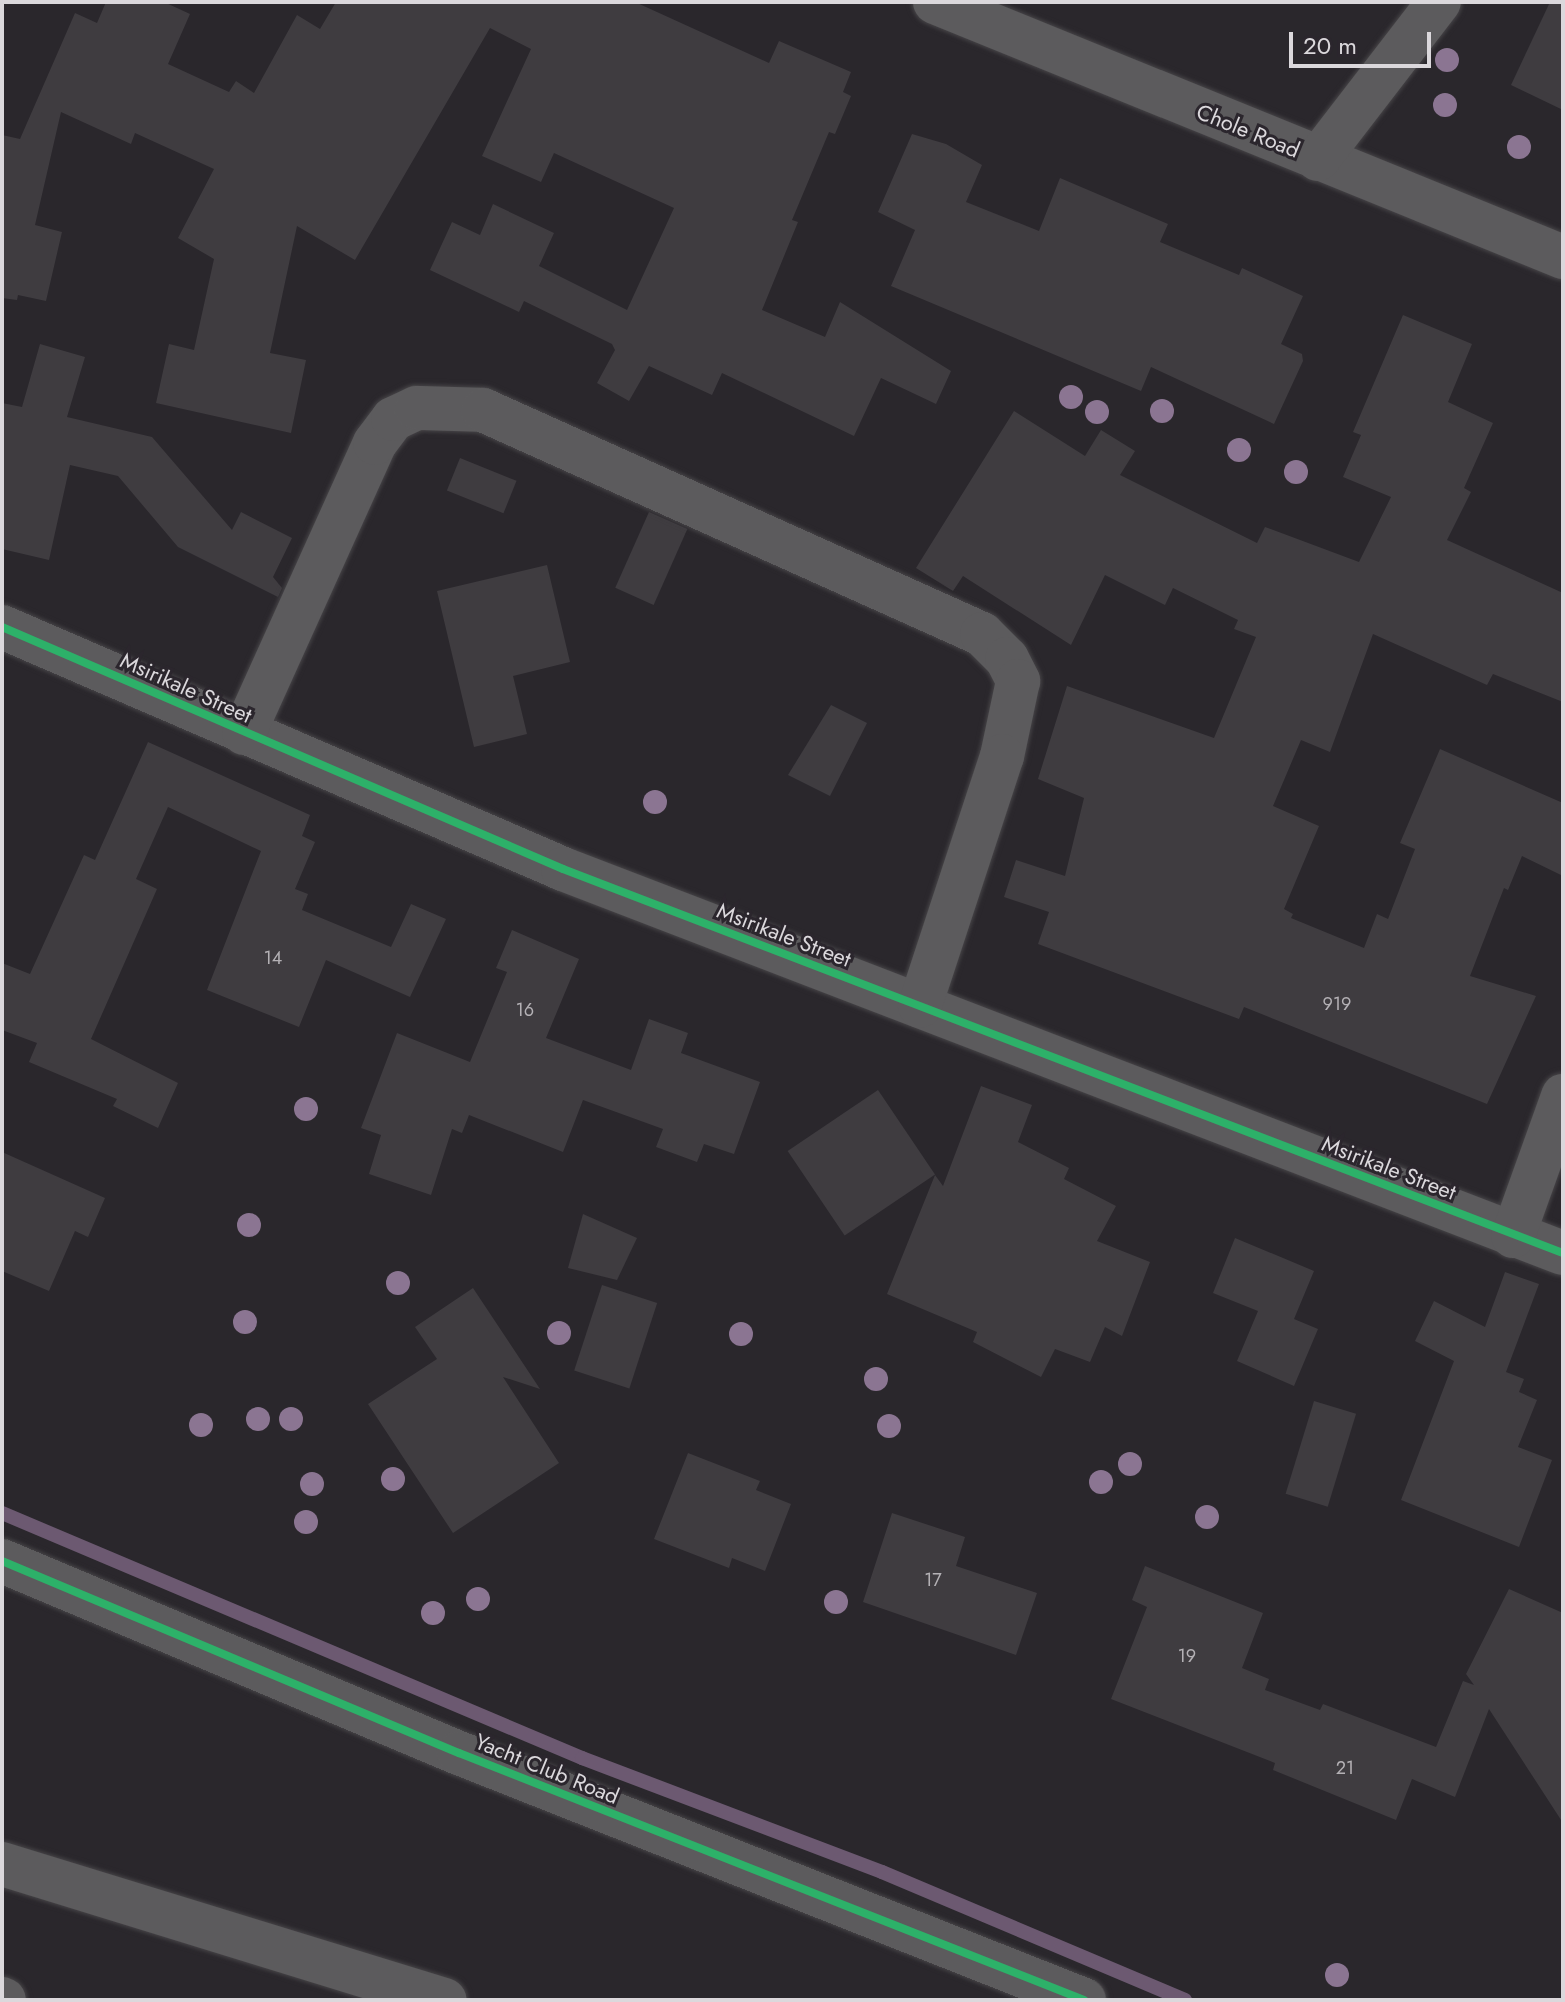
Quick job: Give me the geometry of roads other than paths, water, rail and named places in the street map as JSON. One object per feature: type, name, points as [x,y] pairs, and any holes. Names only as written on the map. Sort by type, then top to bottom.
[{"type":"street","name":"Chole Road","points":[[935,2],[1563,257]]},
{"type":"street","points":[[1318,159],[1439,2]]},
{"type":"street","points":[[244,733],[384,431],[393,419],[417,408],[483,410],[982,634],[1007,659],[1018,681],[1002,756],[920,1006]]},
{"type":"street","name":"Msirikale Street","points":[[2,627],[563,869],[1563,1253]]},
{"type":"street","points":[[1513,1236],[1563,1096]]},
{"type":"street","name":"Yacht Club Road","points":[[2,1561],[459,1753],[1084,2000]]},
{"type":"street","points":[[2,1864],[445,2000]]},
{"type":"waterway","points":[[2,1513],[582,1758],[882,1872],[1185,2000]]}]
